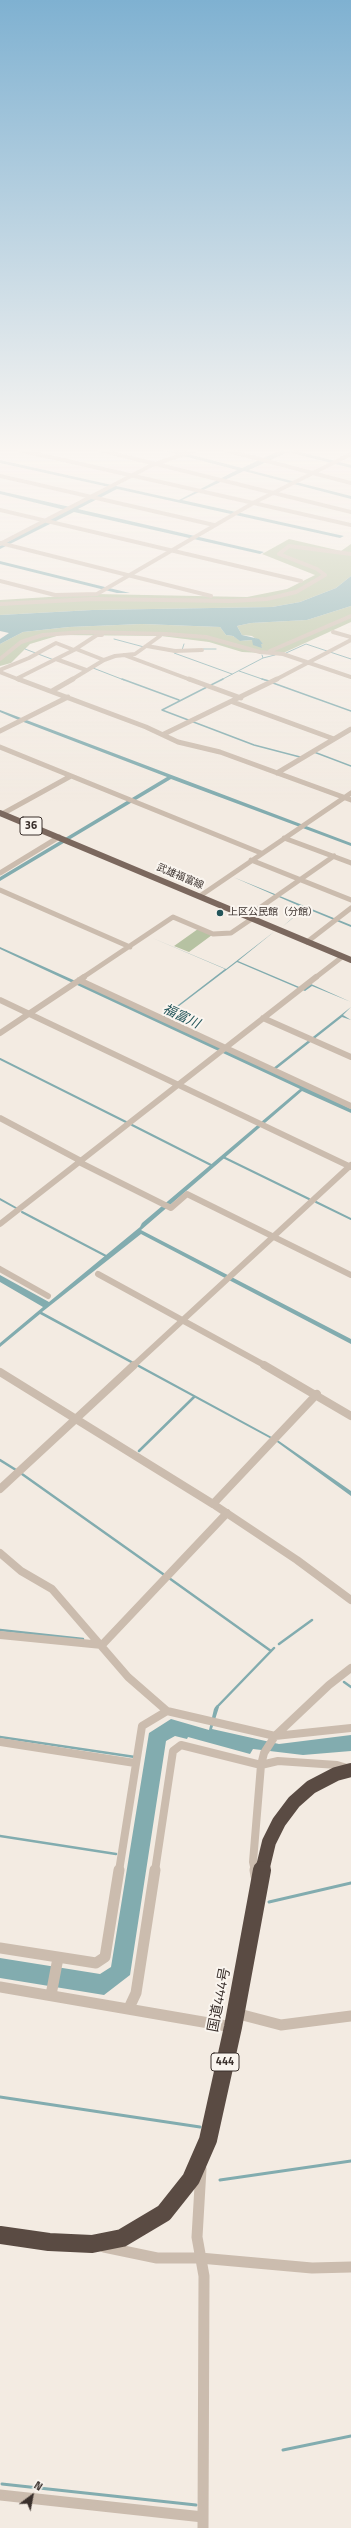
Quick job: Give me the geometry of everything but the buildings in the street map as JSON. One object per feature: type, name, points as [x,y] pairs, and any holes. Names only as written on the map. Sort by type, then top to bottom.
[{"type":"highway","name":"国道444号","points":[[0,2236],[49,2242],[92,2244],[122,2238],[164,2213],[191,2179],[202,2157],[208,2140],[234,2020],[258,1888],[269,1842],[279,1822],[294,1802],[311,1787],[336,1774],[351,1770]]},
{"type":"main road","name":"武雄福富線","points":[[1,813],[351,960]]},
{"type":"street","points":[[99,568],[211,596]]},
{"type":"street","points":[[0,581],[55,595],[97,594],[140,568]]},
{"type":"street","points":[[247,568],[301,581]]},
{"type":"street","points":[[0,604],[79,599],[224,601],[267,599],[296,592],[325,575],[314,568]]},
{"type":"street","points":[[258,652],[274,650],[351,616]]},
{"type":"street","points":[[0,659],[7,655],[16,645],[33,637],[84,632],[200,636],[258,652],[283,654],[351,677]]},
{"type":"street","points":[[333,632],[351,639]]},
{"type":"street","points":[[18,678],[55,660],[97,635],[160,636],[174,638]]},
{"type":"street","points":[[52,691],[104,660],[135,654],[160,636]]},
{"type":"street","points":[[164,734],[241,698],[309,663],[351,639]]},
{"type":"street","points":[[0,671],[38,654],[56,643],[104,660]]},
{"type":"street","points":[[146,647],[183,651],[202,650]]},
{"type":"street","points":[[0,667],[4,664],[7,655]]},
{"type":"street","points":[[126,656],[241,698]]},
{"type":"street","points":[[55,660],[85,671]]},
{"type":"street","points":[[0,671],[164,734],[178,742],[220,752],[351,800]]},
{"type":"street","points":[[0,731],[68,697]]},
{"type":"street","points":[[233,702],[334,740]]},
{"type":"street","points":[[277,773],[350,731]]},
{"type":"street","points":[[0,747],[261,853]]},
{"type":"street","points":[[1,813],[70,776]]},
{"type":"street","points":[[200,896],[351,793]]},
{"type":"street","points":[[284,838],[351,863]]},
{"type":"street","points":[[0,873],[62,839]]},
{"type":"street","points":[[0,1034],[173,917],[213,934],[231,933],[276,896],[334,856]]},
{"type":"street","points":[[251,860],[351,900]]},
{"type":"street","points":[[0,890],[130,947]]},
{"type":"street","points":[[307,942],[351,908]]},
{"type":"street","points":[[0,1224],[342,957]]},
{"type":"street","points":[[79,980],[162,1018],[223,1050],[272,1070],[351,1106]]},
{"type":"street","points":[[0,1000],[260,1125],[350,1166],[0,1489]]},
{"type":"street","points":[[263,1018],[351,1057]]},
{"type":"street","points":[[0,1118],[80,1162],[166,1206],[171,1208],[187,1194],[351,1275]]},
{"type":"street","points":[[0,1269],[48,1296]]},
{"type":"street","points":[[98,1274],[317,1394],[351,1416]]},
{"type":"street","points":[[0,1372],[77,1418],[227,1513],[297,1560],[351,1600]]},
{"type":"street","points":[[213,1504],[317,1394]]},
{"type":"street","points":[[102,1645],[227,1513]]},
{"type":"street","points":[[0,1553],[21,1571],[52,1589],[102,1645],[128,1677],[167,1711],[206,1722],[275,1736],[351,1728]]},
{"type":"street","points":[[0,1635],[102,1645]]},
{"type":"street","points":[[258,1888],[253,1862],[262,1761],[275,1736],[329,1684],[351,1668]]},
{"type":"street","points":[[0,1948],[96,1963],[105,1957],[142,1726],[167,1711]]},
{"type":"street","points":[[0,1742],[136,1758]]},
{"type":"street","points":[[129,2008],[136,1993],[173,1751],[181,1745],[193,1744],[262,1761],[337,1765],[351,1770]]},
{"type":"street","points":[[51,1995],[58,1958]]},
{"type":"street","points":[[0,1987],[129,2008],[281,2025],[351,2016]]},
{"type":"street","points":[[0,2495],[203,2523],[204,2276],[197,2237],[202,2157]]},
{"type":"street","points":[[92,2244],[157,2258],[200,2258],[312,2268],[351,2267]]},
{"type":"green space","points":[[297,568],[351,568],[351,576],[336,588],[300,602],[272,607],[92,610],[0,615],[0,600],[97,594],[247,597],[287,589],[315,575]]},
{"type":"green space","points":[[351,606],[351,622],[281,654],[242,652],[209,642],[161,636],[60,635],[30,644],[11,663],[0,666],[0,644],[23,632],[69,627],[142,624],[220,627],[226,635],[233,636],[241,641],[252,640],[262,648],[260,644],[263,644],[252,636],[242,635],[237,626],[251,623],[307,620]]},
{"type":"green space","points":[[198,929],[212,935],[189,952],[174,946]]},
{"type":"water","points":[[16,568],[28,568],[130,593],[117,593]]},
{"type":"water","points":[[351,576],[351,606],[307,620],[251,623],[237,626],[242,635],[259,639],[263,644],[261,644],[262,648],[253,645],[252,640],[240,641],[233,636],[226,635],[220,627],[142,624],[69,627],[23,632],[0,644],[0,639],[9,633],[0,631],[0,615],[92,610],[272,607],[300,602],[336,588]]},
{"type":"water","points":[[0,710],[351,843],[351,846],[171,779],[0,881],[0,877],[167,777],[21,721],[0,712]]},
{"type":"water","points":[[233,877],[351,925],[351,927],[305,908],[282,927],[304,908]]},
{"type":"water","points":[[275,931],[238,961],[304,989],[311,984],[351,1002],[312,986],[305,991],[237,962],[162,1019],[272,1069],[351,1007],[343,1015],[351,1020],[342,1017],[275,1070],[351,1109],[351,1113],[302,1091],[141,1230],[351,1339],[351,1344],[141,1234],[42,1312],[279,1441],[351,1491],[351,1496],[277,1442],[40,1314],[0,1347],[0,1343],[43,1307],[0,1282],[0,1275],[49,1302],[140,1227],[142,1223],[300,1089],[0,949],[0,947],[160,1019],[225,969],[150,937],[226,969]]},
{"type":"water","points":[[217,1705],[219,1707],[212,1729],[279,1744],[351,1735],[351,1751],[303,1755],[253,1749],[250,1754],[188,1737],[187,1739],[175,1736],[166,1741],[130,1975],[104,1995],[0,1978],[0,1958],[100,1974],[111,1967],[149,1733],[171,1719],[209,1730],[214,1709]]},
{"type":"waterway","points":[[114,639],[144,647]]},
{"type":"waterway","points":[[182,650],[184,644]]},
{"type":"waterway","points":[[286,653],[306,644],[351,659]]},
{"type":"waterway","points":[[25,649],[54,660]]},
{"type":"waterway","points":[[203,649],[216,649]]},
{"type":"waterway","points":[[175,651],[174,653],[232,674]]},
{"type":"waterway","points":[[263,658],[275,655]]},
{"type":"waterway","points":[[221,680],[263,658]]},
{"type":"waterway","points":[[93,668],[124,680]]},
{"type":"waterway","points":[[239,671],[263,679]]},
{"type":"waterway","points":[[122,679],[179,700]]},
{"type":"waterway","points":[[263,679],[269,681]]},
{"type":"waterway","points":[[211,685],[221,680]]},
{"type":"waterway","points":[[273,683],[351,711]]},
{"type":"waterway","points":[[207,687],[162,710],[254,745],[300,757]]},
{"type":"waterway","points":[[314,752],[351,766]]},
{"type":"waterway","points":[[0,1059],[126,1122]]},
{"type":"waterway","points":[[132,1125],[213,1166]]},
{"type":"waterway","points":[[223,1157],[309,1199]]},
{"type":"waterway","points":[[0,1199],[16,1208]]},
{"type":"waterway","points":[[316,1202],[351,1219]]},
{"type":"waterway","points":[[22,1212],[106,1256]]},
{"type":"waterway","points":[[139,1451],[194,1397]]},
{"type":"waterway","points":[[0,1460],[16,1470]]},
{"type":"waterway","points":[[22,1474],[163,1574]]},
{"type":"waterway","points":[[169,1578],[271,1651]]},
{"type":"waterway","points":[[279,1644],[312,1620]]},
{"type":"waterway","points":[[0,1630],[83,1639]]},
{"type":"waterway","points":[[216,1708],[274,1648]]},
{"type":"waterway","points":[[344,1682],[351,1687]]},
{"type":"waterway","points":[[0,1737],[135,1757]]},
{"type":"waterway","points":[[0,1836],[116,1854]]},
{"type":"waterway","points":[[269,1902],[351,1883]]},
{"type":"waterway","points":[[0,2097],[200,2127]]},
{"type":"waterway","points":[[220,2180],[351,2161]]},
{"type":"waterway","points":[[283,2450],[351,2436]]},
{"type":"waterway","points":[[2,2484],[196,2505]]},
{"type":"place","name":"上区公民館（分館）","points":[[220,913]]},
{"type":"water label","name":"福富川","points":[[181,1017]]}]
